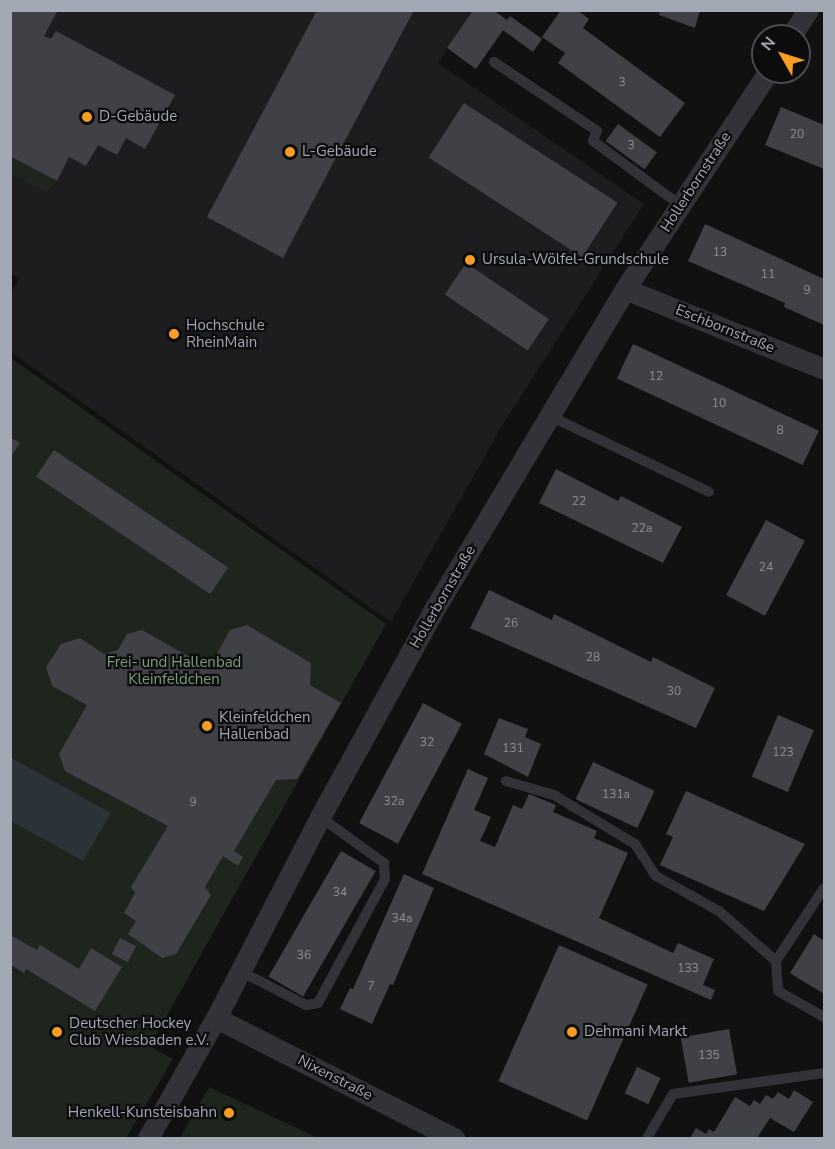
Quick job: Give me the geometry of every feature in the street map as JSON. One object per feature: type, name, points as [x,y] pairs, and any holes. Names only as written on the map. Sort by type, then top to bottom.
[{"type":"street","points":[[799,24],[808,10]]},
{"type":"street","name":"Hollerbornstraße","points":[[148,1138],[216,1018],[320,818],[432,613],[625,289],[760,84]]},
{"type":"street","name":"Eschbornstraße","points":[[625,289],[825,369]]},
{"type":"street","name":"Nixenstraße","points":[[216,1018],[454,1138]]},
{"type":"lane","points":[[494,62],[597,131],[593,141],[680,205]]},
{"type":"lane","points":[[550,416],[709,492]]},
{"type":"lane","points":[[506,781],[554,795],[635,843],[656,876],[719,911],[776,961]]},
{"type":"lane","points":[[240,971],[306,1005],[318,1003],[385,879],[384,863],[320,818]]},
{"type":"lane","points":[[825,888],[776,961],[778,991],[825,1017]]},
{"type":"lane","points":[[646,1138],[673,1094],[825,1073]]},
{"type":"shaded area","name":"Hochschule RheinMain","points":[[11,11],[471,11],[438,63],[644,204],[503,424],[391,622],[11,352],[10,293],[20,278],[10,274]]},
{"type":"shaded area","points":[[10,757],[111,813],[83,861],[11,821]]},
{"type":"green space","points":[[11,156],[57,181],[47,192],[11,175]]},
{"type":"green space","name":"Frei- und Hallenbad Kleinfeldchen","points":[[11,358],[386,624],[151,1044],[141,1041],[173,1059],[126,1138],[11,1138],[10,968],[33,982],[10,967]]},
{"type":"green space","name":"Henkell-Kunsteisbahn","points":[[209,1087],[318,1138],[180,1138]]},
{"type":"building","name":"D-Gebäude","points":[[10,10],[58,10],[44,36],[51,39],[56,31],[175,95],[145,149],[126,138],[117,155],[98,145],[86,166],[69,157],[57,181],[10,156]]},
{"type":"building","name":"L-Gebäude","points":[[317,10],[414,10],[283,258],[207,217]]},
{"type":"building","points":[[473,10],[493,10],[507,20],[510,16],[542,39],[533,52],[503,30],[476,69],[447,48]]},
{"type":"building","points":[[561,10],[577,10],[589,19],[583,28],[685,103],[660,137],[558,63],[565,53],[542,37]]},
{"type":"building","points":[[660,10],[700,10],[695,28],[659,15]]},
{"type":"building","points":[[464,103],[617,203],[582,257],[429,158]]},
{"type":"building","points":[[781,107],[824,125],[824,169],[765,145]]},
{"type":"building","points":[[618,124],[657,152],[644,169],[606,141]]},
{"type":"building","points":[[705,224],[824,279],[824,325],[784,307],[785,303],[688,261]]},
{"type":"building","points":[[466,263],[549,319],[528,350],[445,295]]},
{"type":"building","points":[[633,344],[819,431],[803,465],[617,378]]},
{"type":"building","points":[[10,437],[20,443],[10,458]]},
{"type":"building","points":[[54,450],[228,567],[210,594],[36,477]]},
{"type":"building","points":[[556,469],[618,501],[621,496],[682,527],[663,563],[539,503]]},
{"type":"building","points":[[766,520],[805,541],[765,616],[726,595]]},
{"type":"building","points":[[489,590],[552,620],[554,614],[651,662],[653,657],[715,688],[696,728],[470,628]]},
{"type":"building","name":"Frei- und Hallenbad Kleinfeldchen","points":[[247,625],[311,663],[310,685],[341,703],[297,779],[276,780],[234,851],[243,857],[238,866],[223,856],[205,887],[211,895],[176,954],[162,958],[128,934],[136,921],[124,913],[135,893],[131,887],[168,826],[65,771],[59,754],[87,705],[52,686],[46,667],[61,644],[80,638],[104,654],[118,650],[127,634],[142,630],[209,668],[230,630]]},
{"type":"building","points":[[423,703],[462,724],[398,844],[359,823]]},
{"type":"building","points":[[778,715],[814,730],[788,792],[752,777]]},
{"type":"building","points":[[499,718],[528,729],[525,737],[541,744],[528,777],[484,754]]},
{"type":"building","points":[[593,762],[655,791],[637,828],[576,799]]},
{"type":"building","points":[[468,769],[488,778],[474,810],[491,817],[480,841],[495,847],[513,805],[522,809],[529,794],[556,805],[553,812],[597,831],[594,838],[628,853],[599,918],[673,953],[678,943],[714,959],[703,985],[715,990],[711,1000],[422,874]]},
{"type":"building","points":[[686,791],[805,844],[764,911],[660,865],[673,837],[666,834]]},
{"type":"building","points":[[341,851],[376,871],[303,997],[268,977]]},
{"type":"building","points":[[404,874],[434,888],[393,985],[390,984],[372,1024],[340,1009],[350,988],[353,989]]},
{"type":"building","points":[[814,934],[824,941],[824,994],[790,973]]},
{"type":"building","points":[[10,935],[37,950],[40,945],[79,969],[91,948],[122,967],[95,1011],[26,969],[24,973],[10,964]]},
{"type":"building","points":[[120,938],[136,946],[128,962],[112,954]]},
{"type":"building","name":"Dehmani Markt","points":[[559,945],[648,984],[587,1121],[498,1081]]},
{"type":"building","points":[[729,1029],[737,1074],[689,1083],[681,1038]]},
{"type":"building","points":[[637,1067],[661,1078],[648,1104],[625,1093]]},
{"type":"building","points":[[794,1090],[813,1102],[794,1132],[770,1118],[757,1138],[690,1138],[696,1128],[706,1134],[709,1129],[714,1132],[735,1097],[750,1106],[754,1100],[760,1104],[766,1095],[773,1099],[778,1092],[789,1099]]},
{"type":"place","name":"D-Gebäude","points":[[87,117]]},
{"type":"place","name":"L-Gebäude","points":[[290,152]]},
{"type":"place","name":"Ursula-Wölfel-Grundschule","points":[[470,260]]},
{"type":"place","name":"Hochschule RheinMain","points":[[174,334]]},
{"type":"place","name":"Kleinfeldchen Hallenbad","points":[[207,726]]},
{"type":"place","name":"Deutscher Hockey Club Wiesbaden e.V.","points":[[57,1032]]},
{"type":"place","name":"Dehmani Markt","points":[[572,1032]]},
{"type":"place","name":"Henkell-Kunsteisbahn","points":[[229,1113]]}]
